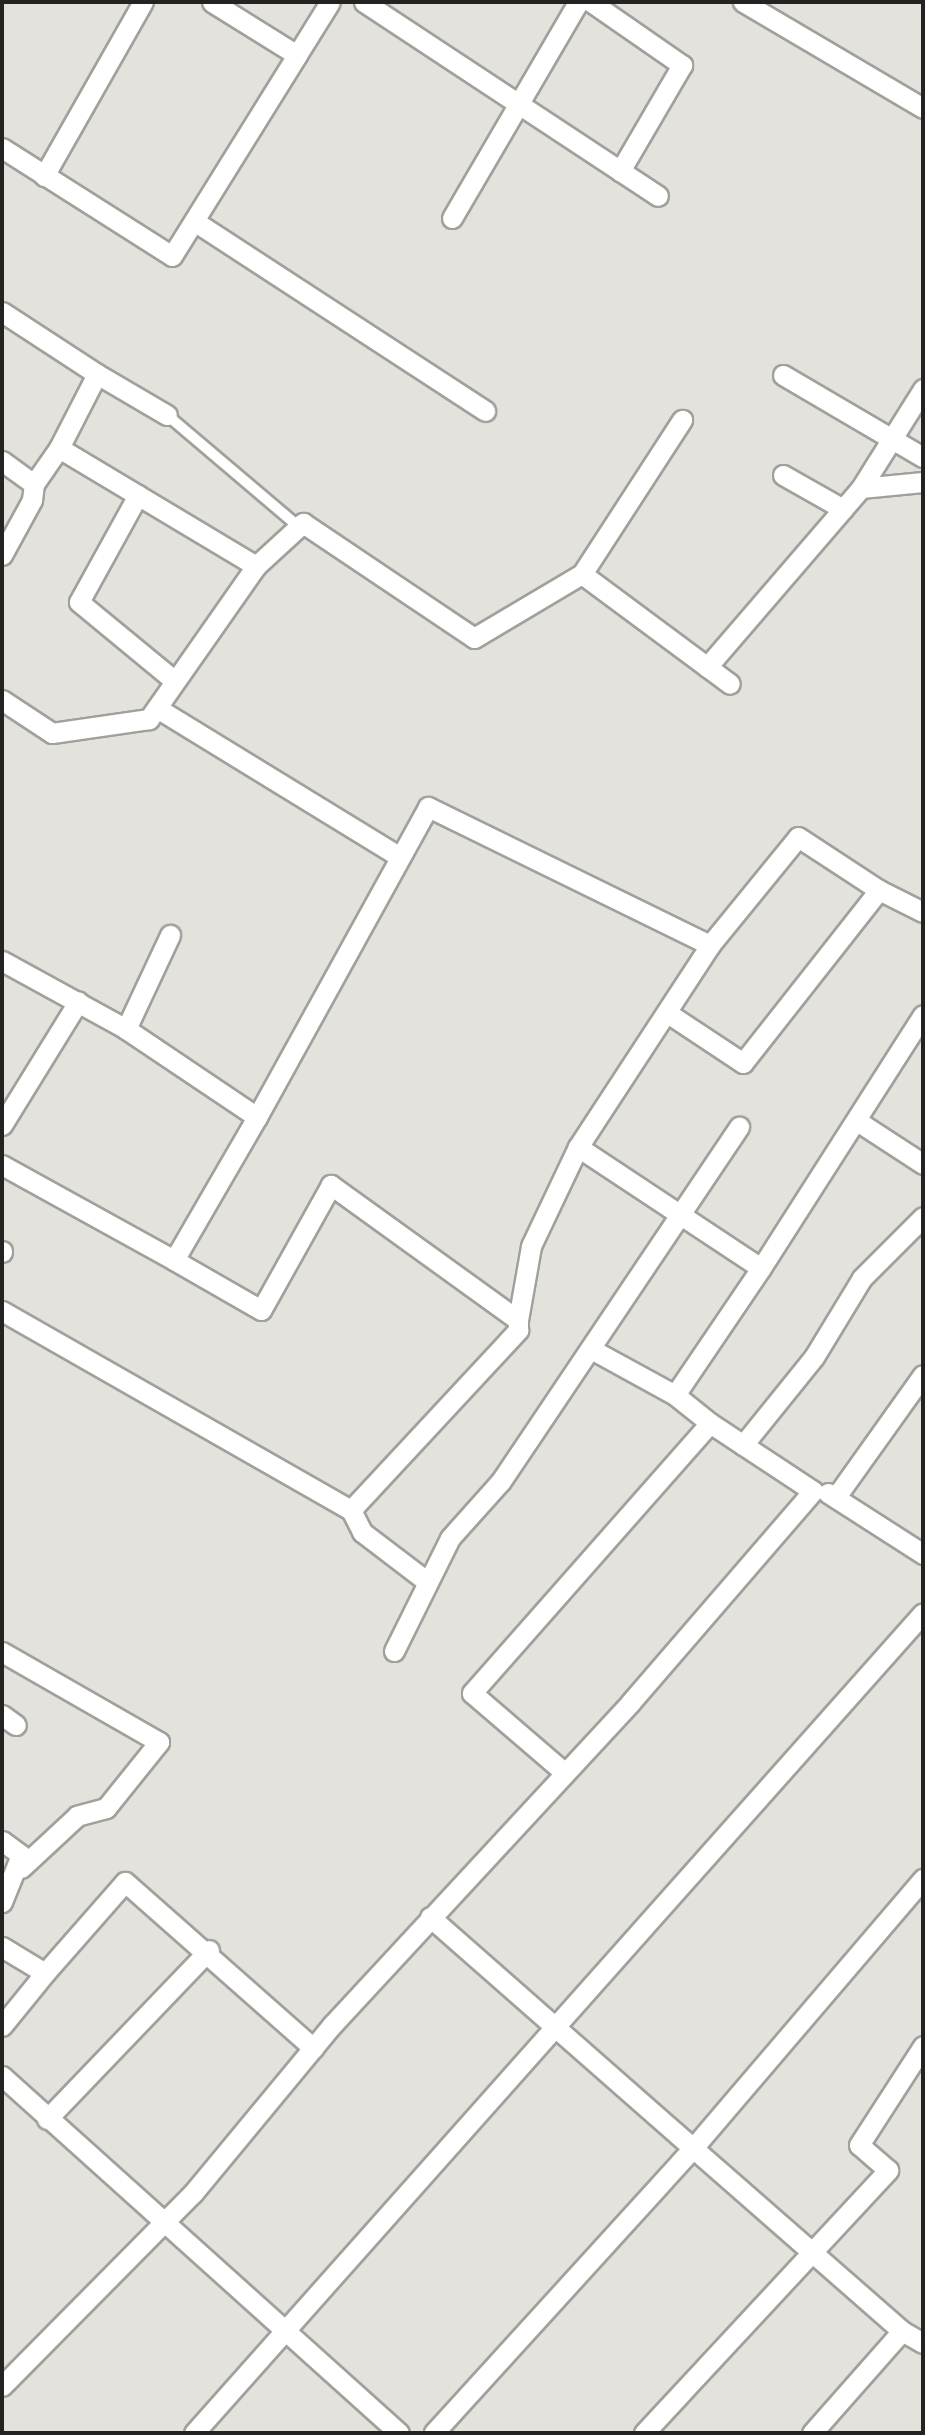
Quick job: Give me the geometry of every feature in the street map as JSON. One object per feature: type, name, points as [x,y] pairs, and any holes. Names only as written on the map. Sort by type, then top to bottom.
[{"type":"street","points":[[44,176],[143,2]]},
{"type":"street","points":[[212,2],[297,55]]},
{"type":"street","points":[[2,148],[172,256],[197,223],[330,2]]},
{"type":"street","points":[[364,2],[658,196]]},
{"type":"street","points":[[452,218],[578,2]]},
{"type":"street","points":[[591,2],[682,65],[620,171]]},
{"type":"street","points":[[743,2],[923,108]]},
{"type":"street","points":[[197,223],[485,411]]},
{"type":"street","points":[[2,312],[97,374],[167,415]]},
{"type":"street","points":[[2,555],[32,500],[34,484],[59,448],[97,374]]},
{"type":"street","points":[[783,375],[891,434],[923,457]]},
{"type":"street","points":[[707,667],[861,488],[891,434],[923,390]]},
{"type":"street","points":[[2,700],[52,733],[149,719],[256,566],[299,527],[474,638],[582,574],[682,420]]},
{"type":"street","points":[[59,448],[256,566]]},
{"type":"street","points":[[2,461],[34,484]]},
{"type":"street","points":[[783,475],[843,509]]},
{"type":"street","points":[[861,488],[923,482]]},
{"type":"street","points":[[138,495],[79,602],[175,681]]},
{"type":"street","points":[[582,574],[730,684]]},
{"type":"street","points":[[157,708],[397,855]]},
{"type":"street","points":[[174,1260],[257,1117],[397,855],[428,807],[710,945]]},
{"type":"street","points":[[351,1510],[450,1409],[518,1330],[531,1246],[578,1147],[669,1014],[710,945],[797,837],[879,890],[923,912]]},
{"type":"street","points":[[669,1014],[743,1063],[879,890]]},
{"type":"street","points":[[126,1029],[170,934]]},
{"type":"street","points":[[2,961],[126,1029],[257,1117]]},
{"type":"street","points":[[2,1125],[78,1002]]},
{"type":"street","points":[[676,1395],[857,1121],[923,1015]]},
{"type":"street","points":[[857,1121],[923,1164]]},
{"type":"street","points":[[394,1651],[425,1580],[591,1349],[739,1127]]},
{"type":"street","points":[[578,1147],[761,1268]]},
{"type":"street","points":[[2,1165],[261,1310],[331,1185],[518,1320]]},
{"type":"street","points":[[743,1445],[814,1357],[862,1278],[923,1217]]},
{"type":"street","points":[[2,1311],[351,1510],[362,1532],[425,1580]]},
{"type":"street","points":[[591,1349],[676,1395],[710,1423],[813,1492],[838,1494],[923,1554]]},
{"type":"street","points":[[838,1494],[923,1375]]},
{"type":"street","points":[[564,1772],[472,1693],[710,1423]]},
{"type":"street","points":[[2,2386],[162,2224],[313,2048],[813,1492]]},
{"type":"street","points":[[194,2433],[283,2330],[560,2027],[923,1613]]},
{"type":"street","points":[[2,1653],[159,1742],[106,1808],[77,1816],[21,1868],[2,1902]]},
{"type":"street","points":[[2,1841],[21,1855],[21,1868]]},
{"type":"street","points":[[434,2433],[693,2148],[923,1879]]},
{"type":"street","points":[[2,2026],[125,1882],[208,1951],[313,2048]]},
{"type":"street","points":[[430,1917],[560,2027],[809,2250],[916,2337],[812,2433]]},
{"type":"street","points":[[2,1947],[45,1973]]},
{"type":"street","points":[[47,2119],[208,1951]]},
{"type":"street","points":[[644,2433],[809,2250],[888,2170],[859,2145],[923,2046]]},
{"type":"street","points":[[2,2076],[162,2224],[399,2433]]},
{"type":"lane","points":[[167,415],[299,527]]}]
